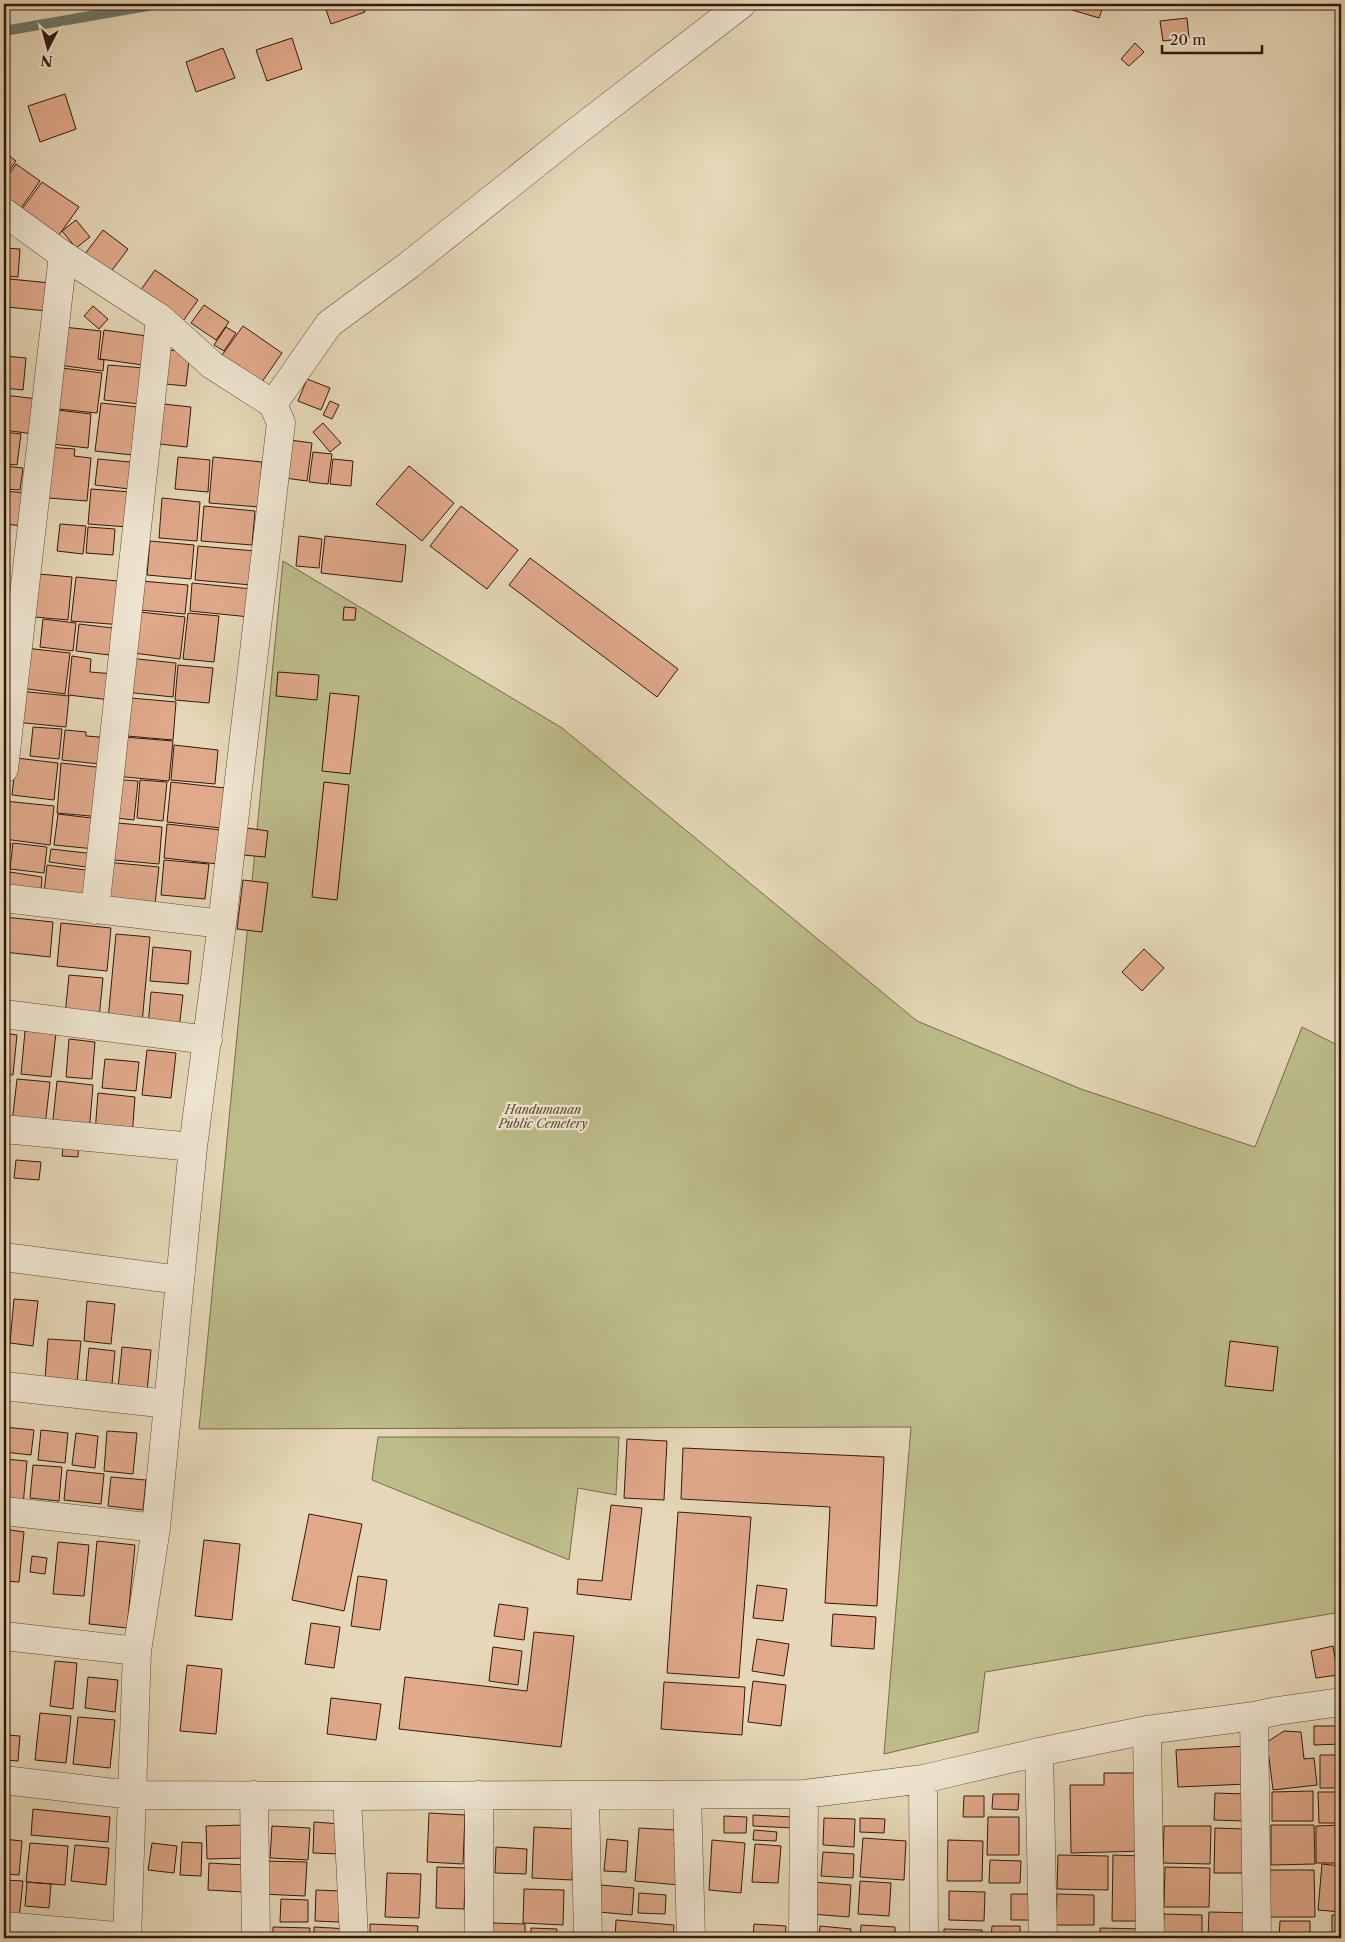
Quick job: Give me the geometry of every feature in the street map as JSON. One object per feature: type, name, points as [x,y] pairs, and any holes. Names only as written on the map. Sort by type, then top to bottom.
[{"type":"street","points":[[273,404],[329,324],[409,265],[572,135],[742,4]]},
{"type":"street","points":[[4,212],[63,255],[160,318],[212,365],[273,404],[280,423],[278,454],[222,924],[193,1147],[156,1528],[137,1651],[127,1938],[4,1926]]},
{"type":"street","points":[[4,769],[63,255]]},
{"type":"street","points":[[95,910],[160,318]]},
{"type":"street","points":[[4,898],[222,924]]},
{"type":"street","points":[[4,1014],[208,1040]]},
{"type":"street","points":[[4,1129],[193,1147]]},
{"type":"street","points":[[4,1256],[180,1280]]},
{"type":"street","points":[[4,1386],[168,1404]]},
{"type":"street","points":[[4,1511],[156,1528]]},
{"type":"street","points":[[4,1636],[137,1651]]},
{"type":"street","points":[[4,1780],[132,1795],[804,1794],[923,1779],[1039,1752],[1147,1730],[1341,1702]]},
{"type":"street","points":[[1254,1716],[1257,1938]]},
{"type":"street","points":[[1147,1730],[1150,1938]]},
{"type":"street","points":[[1039,1752],[1042,1938]]},
{"type":"street","points":[[923,1779],[924,1938]]},
{"type":"street","points":[[803,1938],[804,1794]]},
{"type":"street","points":[[254,1795],[256,1938]]},
{"type":"street","points":[[478,1938],[479,1795]]},
{"type":"street","points":[[585,1795],[588,1938]]},
{"type":"street","points":[[688,1795],[690,1938]]},
{"type":"street","points":[[346,1796],[354,1938]]},
{"type":"green space","name":"Handumanan Public Cemetery","points":[[283,561],[562,728],[917,1021],[1081,1089],[1255,1147],[1302,1027],[1341,1047],[1341,1612],[985,1672],[978,1732],[884,1754],[911,1427],[199,1429]]},
{"type":"green space","points":[[378,1437],[619,1437],[616,1495],[578,1488],[569,1560],[372,1480]]},
{"type":"building","points":[[324,4],[362,4],[365,12],[331,24]]},
{"type":"building","points":[[1052,4],[1104,4],[1099,18]]},
{"type":"building","points":[[1187,18],[1189,38],[1163,41],[1160,21]]},
{"type":"building","points":[[292,38],[302,69],[267,81],[256,50]]},
{"type":"building","points":[[1135,43],[1144,52],[1129,66],[1121,59]]},
{"type":"building","points":[[223,48],[235,78],[196,92],[186,62]]},
{"type":"building","points":[[65,94],[76,129],[40,142],[28,106]]},
{"type":"building","points":[[4,152],[16,161],[4,178]]},
{"type":"building","points":[[16,164],[40,181],[14,218],[4,210],[4,182]]},
{"type":"building","points":[[42,182],[79,207],[54,242],[17,216]]},
{"type":"building","points":[[76,220],[90,237],[76,248],[62,231]]},
{"type":"building","points":[[103,230],[128,249],[107,277],[82,258]]},
{"type":"building","points":[[4,248],[20,249],[18,277],[4,276]]},
{"type":"building","points":[[155,270],[198,300],[178,328],[135,298]]},
{"type":"building","points":[[10,279],[50,283],[47,311],[7,307]]},
{"type":"building","points":[[204,305],[229,322],[216,340],[191,323]]},
{"type":"building","points":[[93,306],[108,319],[99,329],[84,316]]},
{"type":"building","points":[[243,326],[282,353],[257,389],[217,362]]},
{"type":"building","points":[[63,327],[101,331],[98,359],[104,360],[103,371],[58,365]]},
{"type":"building","points":[[226,327],[236,333],[224,351],[214,345]]},
{"type":"building","points":[[104,330],[154,337],[150,366],[100,359]]},
{"type":"building","points":[[160,349],[190,352],[186,386],[155,383]]},
{"type":"building","points":[[4,356],[26,358],[23,390],[4,388]]},
{"type":"building","points":[[108,365],[144,368],[140,404],[104,400]]},
{"type":"building","points":[[54,367],[102,373],[97,413],[49,408]]},
{"type":"building","points":[[307,379],[330,388],[321,410],[298,401]]},
{"type":"building","points":[[4,395],[38,399],[33,434],[4,430]]},
{"type":"building","points":[[330,401],[339,405],[332,419],[323,415]]},
{"type":"building","points":[[101,403],[147,408],[142,456],[95,451]]},
{"type":"building","points":[[154,403],[191,407],[187,447],[150,443]]},
{"type":"building","points":[[48,409],[91,414],[88,448],[44,443]]},
{"type":"building","points":[[323,423],[341,443],[330,452],[313,432]]},
{"type":"building","points":[[4,432],[21,434],[17,465],[4,464]]},
{"type":"building","points":[[290,440],[312,443],[307,481],[285,478]]},
{"type":"building","points":[[46,447],[75,449],[74,456],[91,458],[87,501],[36,497]]},
{"type":"building","points":[[313,452],[332,454],[328,484],[309,482]]},
{"type":"building","points":[[178,457],[210,460],[208,492],[175,489]]},
{"type":"building","points":[[213,457],[262,462],[259,507],[209,503]]},
{"type":"building","points":[[98,459],[140,463],[138,490],[95,485]]},
{"type":"building","points":[[333,459],[353,461],[351,486],[330,484]]},
{"type":"building","points":[[4,466],[23,468],[20,490],[4,489]]},
{"type":"building","points":[[409,466],[454,503],[422,541],[376,504]]},
{"type":"building","points":[[91,489],[131,492],[128,527],[88,524]]},
{"type":"building","points":[[4,491],[27,493],[23,526],[4,524]]},
{"type":"building","points":[[162,498],[200,502],[197,541],[159,538]]},
{"type":"building","points":[[204,506],[255,511],[252,545],[201,541]]},
{"type":"building","points":[[461,506],[518,550],[487,589],[430,546]]},
{"type":"building","points":[[60,524],[86,526],[83,554],[57,551]]},
{"type":"building","points":[[4,526],[10,527],[8,546],[4,546]]},
{"type":"building","points":[[88,527],[115,529],[113,555],[86,553]]},
{"type":"building","points":[[299,536],[322,539],[319,568],[296,566]]},
{"type":"building","points":[[325,536],[406,545],[402,582],[321,573]]},
{"type":"building","points":[[150,541],[194,545],[191,579],[147,575]]},
{"type":"building","points":[[198,546],[255,551],[251,585],[195,580]]},
{"type":"building","points":[[530,558],[678,669],[657,697],[509,585]]},
{"type":"building","points":[[28,573],[72,577],[68,620],[24,616]]},
{"type":"building","points":[[76,577],[128,582],[123,625],[71,621]]},
{"type":"building","points":[[141,581],[188,585],[185,614],[139,610]]},
{"type":"building","points":[[192,583],[252,589],[250,617],[190,611]]},
{"type":"building","points":[[344,607],[356,608],[355,620],[343,620]]},
{"type":"building","points":[[131,611],[185,617],[180,659],[126,652]]},
{"type":"building","points":[[188,613],[219,616],[214,662],[183,659]]},
{"type":"building","points":[[43,619],[76,623],[73,651],[40,647]]},
{"type":"building","points":[[79,624],[121,629],[118,656],[76,651]]},
{"type":"building","points":[[25,648],[70,653],[65,694],[21,688]]},
{"type":"building","points":[[72,656],[91,659],[90,672],[114,674],[111,700],[68,695]]},
{"type":"building","points":[[128,658],[176,663],[173,697],[125,692]]},
{"type":"building","points":[[178,665],[213,668],[209,703],[175,700]]},
{"type":"building","points":[[278,672],[319,675],[317,700],[276,696]]},
{"type":"building","points":[[19,691],[69,696],[66,727],[15,722]]},
{"type":"building","points":[[330,693],[359,696],[350,774],[322,771]]},
{"type":"building","points":[[131,698],[176,702],[173,740],[127,736]]},
{"type":"building","points":[[33,727],[62,729],[59,759],[30,756]]},
{"type":"building","points":[[65,730],[86,732],[86,736],[112,738],[109,765],[62,760]]},
{"type":"building","points":[[124,737],[173,741],[169,781],[114,776]]},
{"type":"building","points":[[174,745],[218,750],[215,784],[171,780]]},
{"type":"building","points":[[16,758],[58,763],[54,800],[12,795]]},
{"type":"building","points":[[61,763],[105,768],[101,817],[57,813]]},
{"type":"building","points":[[111,779],[138,781],[134,820],[107,817]]},
{"type":"building","points":[[140,780],[167,782],[163,821],[137,818]]},
{"type":"building","points":[[171,782],[225,788],[221,828],[167,822]]},
{"type":"building","points":[[324,782],[349,785],[337,900],[312,897]]},
{"type":"building","points":[[4,801],[54,806],[50,845],[4,839]]},
{"type":"building","points":[[58,814],[99,819],[95,849],[54,845]]},
{"type":"building","points":[[107,822],[162,827],[159,864],[103,859]]},
{"type":"building","points":[[167,824],[221,830],[218,864],[164,858]]},
{"type":"building","points":[[247,828],[268,831],[265,857],[243,855]]},
{"type":"building","points":[[4,842],[11,843],[8,863],[4,862]]},
{"type":"building","points":[[13,843],[47,847],[44,873],[10,869]]},
{"type":"building","points":[[51,849],[95,854],[94,868],[49,862]]},
{"type":"building","points":[[164,860],[209,864],[205,899],[161,895]]},
{"type":"building","points":[[106,862],[159,867],[155,904],[102,898]]},
{"type":"building","points":[[47,865],[93,871],[89,899],[44,893]]},
{"type":"building","points":[[10,872],[42,877],[41,893],[8,888]]},
{"type":"building","points":[[243,880],[268,883],[262,932],[237,929]]},
{"type":"building","points":[[4,917],[53,922],[50,957],[4,952]]},
{"type":"building","points":[[61,923],[111,928],[107,971],[57,966]]},
{"type":"building","points":[[116,934],[150,937],[142,1023],[108,1020]]},
{"type":"building","points":[[153,947],[191,951],[188,984],[150,981]]},
{"type":"building","points":[[1144,949],[1164,968],[1142,991],[1122,972]]},
{"type":"building","points":[[69,975],[103,978],[99,1018],[65,1015]]},
{"type":"building","points":[[151,992],[183,995],[179,1029],[148,1026]]},
{"type":"building","points":[[25,1031],[56,1033],[51,1077],[21,1074]]},
{"type":"building","points":[[4,1033],[17,1035],[13,1075],[4,1074]]},
{"type":"building","points":[[69,1039],[95,1042],[92,1079],[66,1077]]},
{"type":"building","points":[[147,1050],[176,1053],[171,1098],[142,1095]]},
{"type":"building","points":[[105,1059],[139,1062],[136,1091],[102,1088]]},
{"type":"building","points":[[17,1079],[50,1082],[45,1126],[12,1123]]},
{"type":"building","points":[[4,1080],[10,1080],[5,1121],[4,1121]]},
{"type":"building","points":[[57,1081],[93,1085],[89,1133],[52,1129]]},
{"type":"building","points":[[98,1093],[135,1097],[132,1137],[95,1133]]},
{"type":"building","points":[[64,1140],[79,1142],[78,1157],[62,1156]]},
{"type":"building","points":[[16,1160],[41,1162],[39,1180],[14,1178]]},
{"type":"building","points":[[4,1281],[7,1281],[4,1315]]},
{"type":"building","points":[[14,1299],[38,1301],[33,1346],[10,1343]]},
{"type":"building","points":[[87,1301],[115,1304],[111,1344],[84,1341]]},
{"type":"building","points":[[48,1339],[81,1341],[77,1382],[45,1379]]},
{"type":"building","points":[[1230,1341],[1278,1347],[1273,1391],[1225,1386]]},
{"type":"building","points":[[122,1347],[151,1350],[147,1392],[118,1389]]},
{"type":"building","points":[[89,1348],[115,1351],[112,1384],[86,1381]]},
{"type":"building","points":[[4,1427],[34,1430],[31,1455],[4,1452]]},
{"type":"building","points":[[41,1430],[68,1433],[65,1463],[38,1460]]},
{"type":"building","points":[[107,1431],[137,1433],[133,1474],[104,1471]]},
{"type":"building","points":[[76,1433],[98,1436],[95,1468],[72,1465]]},
{"type":"building","points":[[627,1439],[667,1441],[664,1500],[624,1498]]},
{"type":"building","points":[[683,1448],[884,1457],[877,1606],[825,1603],[830,1507],[681,1499]]},
{"type":"building","points":[[4,1459],[27,1461],[23,1506],[4,1504]]},
{"type":"building","points":[[33,1465],[62,1467],[59,1501],[30,1498]]},
{"type":"building","points":[[67,1470],[104,1474],[101,1504],[64,1500]]},
{"type":"building","points":[[111,1477],[146,1480],[143,1510],[108,1506]]},
{"type":"building","points":[[611,1505],[642,1508],[631,1600],[577,1594],[578,1579],[602,1581]]},
{"type":"building","points":[[678,1512],[751,1517],[739,1678],[667,1673]]},
{"type":"building","points":[[309,1514],[362,1524],[344,1611],[292,1600]]},
{"type":"building","points":[[4,1529],[24,1532],[19,1582],[4,1581]]},
{"type":"building","points":[[204,1540],[240,1544],[232,1620],[195,1616]]},
{"type":"building","points":[[97,1541],[135,1545],[127,1628],[89,1624]]},
{"type":"building","points":[[58,1542],[89,1545],[84,1596],[53,1594]]},
{"type":"building","points":[[32,1556],[47,1558],[45,1574],[30,1572]]},
{"type":"building","points":[[358,1576],[387,1580],[380,1630],[351,1626]]},
{"type":"building","points":[[757,1585],[787,1589],[783,1621],[753,1618]]},
{"type":"building","points":[[499,1604],[528,1608],[524,1640],[494,1636]]},
{"type":"building","points":[[833,1614],[876,1617],[874,1649],[831,1646]]},
{"type":"building","points":[[311,1623],[340,1627],[334,1668],[305,1664]]},
{"type":"building","points":[[534,1632],[574,1636],[561,1747],[399,1729],[405,1677],[527,1691]]},
{"type":"building","points":[[757,1639],[789,1644],[784,1676],[752,1671]]},
{"type":"building","points":[[1333,1646],[1338,1675],[1316,1678],[1311,1651]]},
{"type":"building","points":[[493,1647],[522,1651],[518,1685],[489,1681]]},
{"type":"building","points":[[55,1661],[77,1663],[73,1709],[50,1706]]},
{"type":"building","points":[[187,1665],[222,1669],[216,1734],[180,1731]]},
{"type":"building","points":[[88,1677],[118,1680],[115,1712],[85,1708]]},
{"type":"building","points":[[753,1681],[786,1685],[781,1726],[748,1722]]},
{"type":"building","points":[[664,1682],[745,1687],[742,1735],[661,1729]]},
{"type":"building","points":[[331,1698],[381,1704],[376,1740],[327,1734]]},
{"type":"building","points":[[40,1713],[71,1716],[66,1763],[35,1760]]},
{"type":"building","points":[[78,1717],[115,1720],[110,1768],[73,1764]]},
{"type":"building","points":[[1314,1726],[1341,1726],[1341,1744],[1314,1745]]},
{"type":"building","points":[[1284,1731],[1301,1732],[1304,1759],[1314,1758],[1317,1785],[1273,1790],[1267,1742]]},
{"type":"building","points":[[6,1735],[20,1736],[18,1761],[4,1760]]},
{"type":"building","points":[[1246,1746],[1247,1784],[1178,1787],[1176,1750]]},
{"type":"building","points":[[1320,1755],[1341,1755],[1341,1788],[1320,1788]]},
{"type":"building","points":[[1104,1773],[1143,1773],[1145,1851],[1071,1853],[1070,1785],[1104,1785]]},
{"type":"building","points":[[1313,1791],[1313,1821],[1272,1821],[1272,1792]]},
{"type":"building","points":[[1318,1792],[1341,1792],[1341,1823],[1319,1823]]},
{"type":"building","points":[[1215,1793],[1247,1794],[1246,1821],[1214,1820]]},
{"type":"building","points":[[993,1794],[1019,1794],[1018,1810],[992,1809]]},
{"type":"building","points":[[964,1796],[984,1796],[984,1817],[963,1817]]},
{"type":"building","points":[[33,1809],[110,1817],[108,1842],[31,1835]]},
{"type":"building","points":[[429,1813],[465,1815],[463,1864],[427,1862]]},
{"type":"building","points":[[753,1815],[793,1817],[793,1828],[753,1826]]},
{"type":"building","points":[[724,1816],[747,1817],[746,1833],[724,1833]]},
{"type":"building","points":[[988,1817],[1019,1817],[1019,1855],[987,1855]]},
{"type":"building","points":[[824,1818],[855,1819],[854,1847],[823,1845]]},
{"type":"building","points":[[860,1818],[885,1819],[884,1833],[860,1832]]},
{"type":"building","points":[[314,1822],[342,1824],[340,1854],[313,1853]]},
{"type":"building","points":[[245,1825],[246,1858],[207,1859],[206,1826]]},
{"type":"building","points":[[1271,1825],[1314,1825],[1315,1864],[1271,1865]]},
{"type":"building","points":[[1341,1825],[1341,1863],[1316,1863],[1316,1826]]},
{"type":"building","points":[[272,1826],[310,1828],[308,1860],[270,1858]]},
{"type":"building","points":[[1164,1826],[1211,1826],[1210,1864],[1163,1863]]},
{"type":"building","points":[[534,1827],[574,1829],[572,1880],[532,1878]]},
{"type":"building","points":[[639,1828],[676,1830],[674,1846],[682,1846],[679,1885],[635,1881]]},
{"type":"building","points":[[1215,1828],[1244,1829],[1244,1873],[1214,1873]]},
{"type":"building","points":[[754,1830],[777,1832],[776,1841],[753,1840]]},
{"type":"building","points":[[863,1838],[906,1841],[904,1880],[860,1877]]},
{"type":"building","points":[[4,1839],[22,1841],[19,1875],[4,1874]]},
{"type":"building","points":[[607,1839],[628,1841],[626,1872],[604,1871]]},
{"type":"building","points":[[712,1840],[745,1843],[741,1893],[709,1890]]},
{"type":"building","points":[[948,1840],[983,1841],[982,1881],[947,1881]]},
{"type":"building","points":[[182,1842],[202,1843],[201,1876],[180,1875]]},
{"type":"building","points":[[30,1843],[68,1846],[65,1885],[26,1882]]},
{"type":"building","points":[[152,1843],[177,1846],[174,1873],[148,1870]]},
{"type":"building","points":[[755,1844],[781,1846],[778,1883],[752,1882]]},
{"type":"building","points":[[75,1845],[109,1848],[106,1885],[71,1881]]},
{"type":"building","points":[[496,1847],[527,1849],[526,1874],[495,1873]]},
{"type":"building","points":[[823,1852],[854,1854],[853,1878],[821,1876]]},
{"type":"building","points":[[1058,1855],[1108,1856],[1108,1890],[1057,1889]]},
{"type":"building","points":[[1113,1855],[1143,1856],[1142,1921],[1112,1921]]},
{"type":"building","points":[[990,1860],[1021,1861],[1020,1883],[989,1883]]},
{"type":"building","points":[[264,1861],[307,1862],[305,1896],[262,1894]]},
{"type":"building","points":[[209,1863],[245,1865],[243,1892],[208,1890]]},
{"type":"building","points":[[1322,1864],[1341,1866],[1341,1912],[1318,1910]]},
{"type":"building","points":[[437,1867],[466,1868],[464,1909],[436,1908]]},
{"type":"building","points":[[1165,1867],[1210,1868],[1209,1907],[1164,1907]]},
{"type":"building","points":[[1265,1870],[1314,1870],[1315,1917],[1266,1917]]},
{"type":"building","points":[[387,1873],[421,1874],[419,1918],[385,1917]]},
{"type":"building","points":[[4,1880],[23,1881],[19,1919],[4,1917]]},
{"type":"building","points":[[860,1881],[891,1883],[889,1916],[858,1914]]},
{"type":"building","points":[[27,1882],[51,1884],[49,1908],[25,1906]]},
{"type":"building","points":[[813,1882],[851,1885],[849,1917],[811,1914]]},
{"type":"building","points":[[601,1885],[634,1888],[632,1915],[599,1912]]},
{"type":"building","points":[[524,1889],[564,1890],[563,1925],[523,1923]]},
{"type":"building","points":[[316,1890],[341,1891],[339,1922],[315,1921]]},
{"type":"building","points":[[949,1891],[985,1892],[984,1921],[949,1920]]},
{"type":"building","points":[[639,1893],[666,1895],[665,1914],[638,1913]]},
{"type":"building","points":[[1011,1894],[1033,1894],[1032,1920],[1011,1920]]},
{"type":"building","points":[[1057,1894],[1094,1895],[1094,1925],[1056,1925]]},
{"type":"building","points":[[281,1899],[308,1900],[308,1922],[280,1922]]},
{"type":"building","points":[[1209,1912],[1253,1913],[1253,1938],[1208,1938]]},
{"type":"building","points":[[1164,1914],[1202,1915],[1202,1938],[1163,1938]]},
{"type":"building","points":[[1332,1915],[1341,1915],[1341,1938],[1332,1938]]},
{"type":"building","points":[[616,1920],[674,1925],[673,1938],[615,1938]]},
{"type":"building","points":[[1280,1921],[1310,1921],[1310,1938],[1279,1938]]},
{"type":"building","points":[[492,1923],[525,1924],[525,1938],[492,1938]]},
{"type":"building","points":[[370,1924],[418,1926],[417,1938],[370,1938]]},
{"type":"building","points":[[754,1924],[786,1926],[785,1938],[753,1938]]},
{"type":"building","points":[[861,1925],[895,1927],[895,1938],[860,1938]]},
{"type":"building","points":[[820,1926],[851,1929],[850,1938],[819,1938]]},
{"type":"building","points":[[992,1926],[1020,1926],[1020,1938],[991,1938]]},
{"type":"building","points":[[273,1927],[310,1928],[309,1938],[273,1938]]},
{"type":"building","points":[[314,1927],[349,1929],[348,1938],[314,1938]]},
{"type":"building","points":[[531,1928],[557,1929],[556,1938],[531,1938]]},
{"type":"building","points":[[1100,1928],[1143,1929],[1143,1938],[1100,1938]]},
{"type":"building","points":[[944,1929],[982,1930],[982,1938],[944,1938]]},
{"type":"waterway","points":[[4,31],[159,4]]}]
